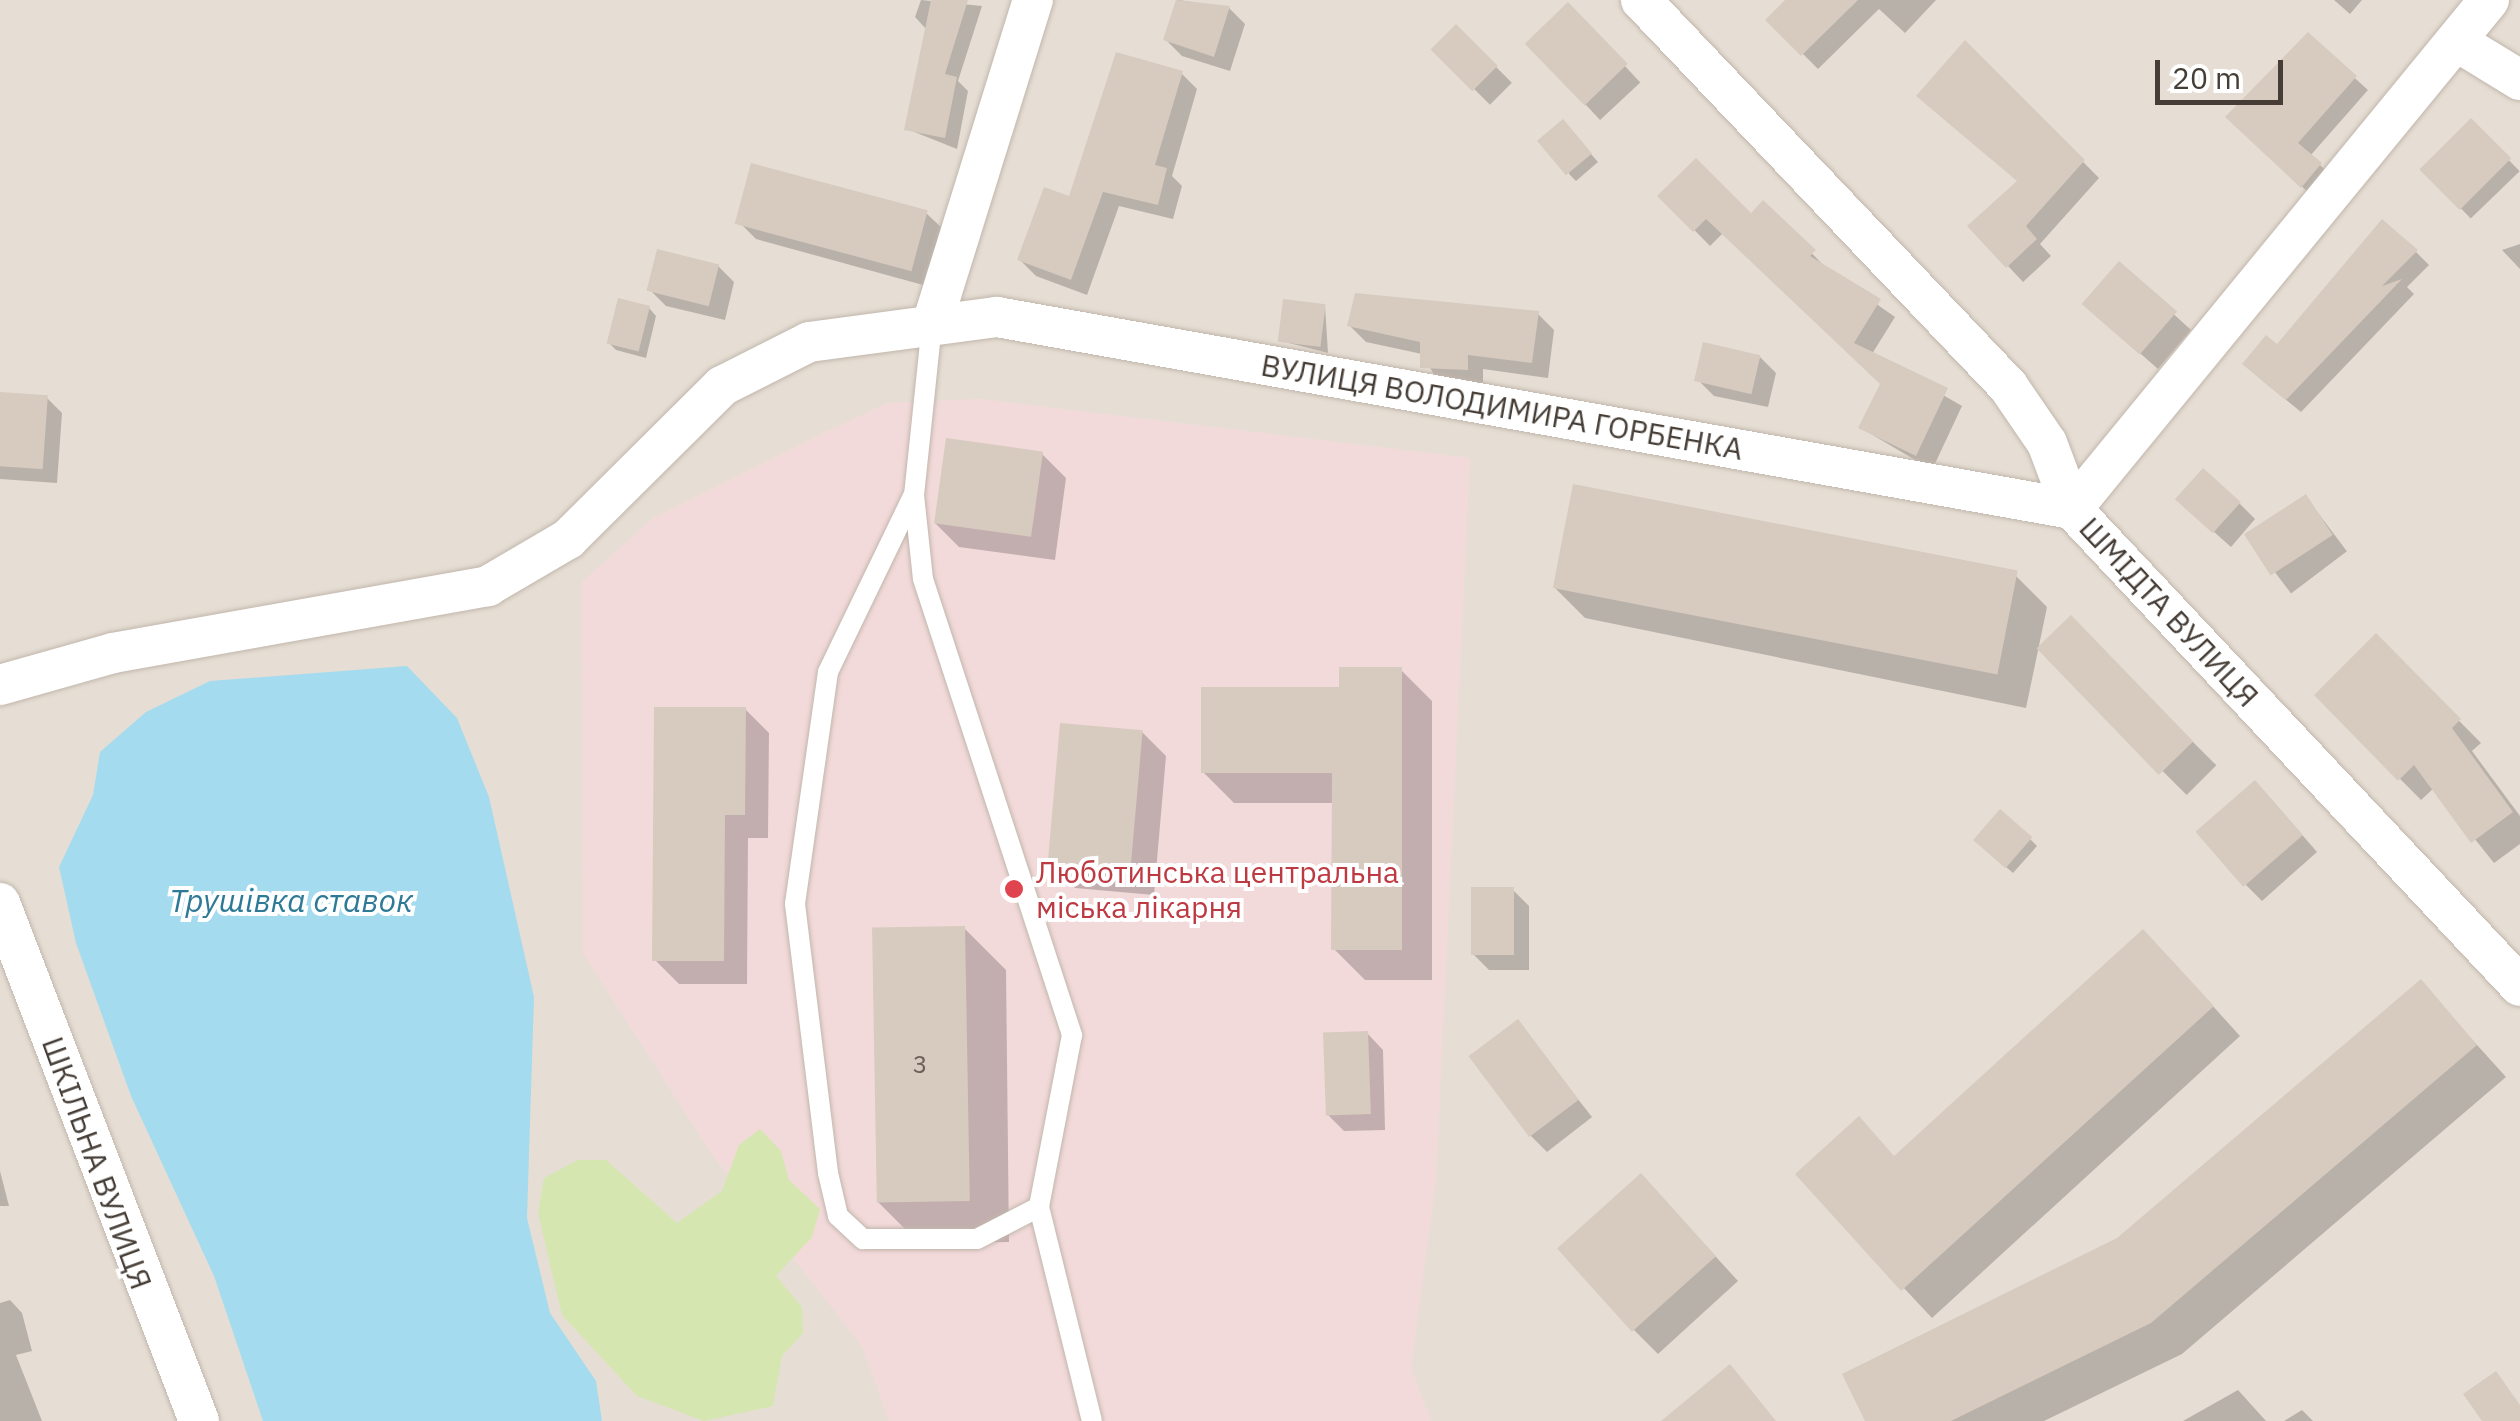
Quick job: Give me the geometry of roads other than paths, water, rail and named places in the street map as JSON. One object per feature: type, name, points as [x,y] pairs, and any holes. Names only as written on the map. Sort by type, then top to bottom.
[{"type":"street","points":[[932,324],[1033,0]]},
{"type":"street","name":"ШМІДТА ВУЛИЦЯ","points":[[1641,0],[2008,386],[2047,442],[2072,508],[2520,986]]},
{"type":"street","points":[[2072,508],[2489,0]]},
{"type":"street","points":[[2456,40],[2520,80]]},
{"type":"street","name":"ВУЛИЦЯ ВОЛОДИМИРА ГОРБЕНКА","points":[[0,685],[112,652],[488,586],[568,539],[722,386],[809,342],[997,317],[2072,508]]},
{"type":"street","name":"ШКІЛЬНА ВУЛИЦЯ","points":[[0,903],[199,1421]]},
{"type":"lane","points":[[932,324],[914,494],[945,668],[1072,1035],[1039,1206],[1092,1421]]},
{"type":"lane","points":[[914,494],[828,672],[794,904],[828,1173],[838,1216],[863,1239],[977,1240],[1039,1206]]},
{"type":"water","name":"Трушівка ставок","points":[[407,666],[457,718],[489,797],[534,997],[527,1218],[550,1313],[596,1381],[602,1421],[263,1421],[214,1276],[131,1096],[76,943],[59,867],[93,795],[100,752],[146,712],[210,681]]},
{"type":"place","name":"Люботинська центральна міська лікарня","points":[[1014,889]]}]
